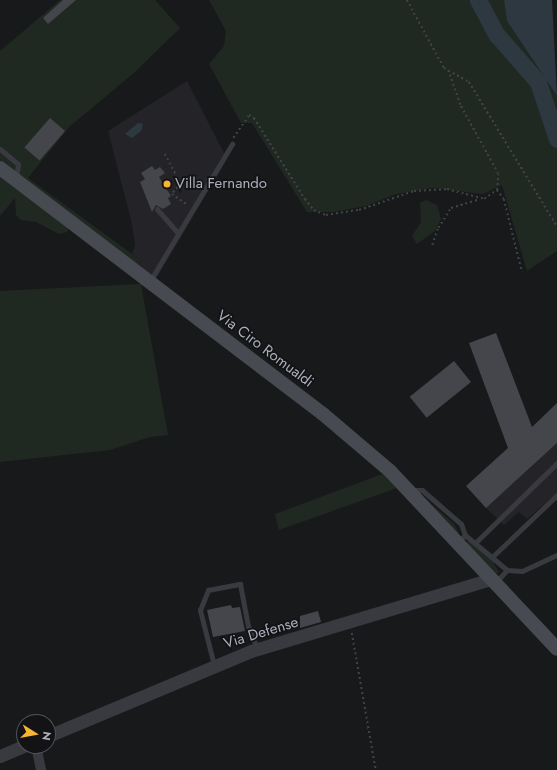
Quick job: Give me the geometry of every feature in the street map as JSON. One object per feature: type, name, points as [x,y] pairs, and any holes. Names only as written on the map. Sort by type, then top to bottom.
[{"type":"main road","name":"Via Ciro Romualdi","points":[[0,168],[323,414],[461,539],[492,582],[557,649]]},
{"type":"street","name":"Via Defense","points":[[56,733],[214,665],[258,649],[492,582]]},
{"type":"street","points":[[0,756],[16,749]]},
{"type":"street","points":[[38,754],[41,770]]},
{"type":"lane","points":[[149,282],[232,144]]},
{"type":"lane","points":[[0,149],[18,164],[16,180]]},
{"type":"lane","points":[[157,209],[178,233]]},
{"type":"lane","points":[[476,542],[557,463]]},
{"type":"lane","points":[[492,557],[557,495]]},
{"type":"lane","points":[[461,539],[476,542],[507,570],[522,571],[557,555]]},
{"type":"lane","points":[[492,582],[507,570]]},
{"type":"lane","points":[[214,665],[200,610],[208,590],[240,584],[248,626],[258,649]]},
{"type":"path","points":[[407,0],[448,70],[467,120],[495,163],[497,190],[504,199],[522,272]]},
{"type":"path","points":[[448,70],[469,82],[557,226]]},
{"type":"path","points":[[232,144],[234,132],[244,120],[249,115],[254,118],[305,199],[314,210],[326,215],[359,210],[414,191],[447,189],[482,198]]},
{"type":"path","points":[[165,154],[181,184],[172,194],[193,208]]},
{"type":"path","points":[[432,245],[438,228],[451,208],[482,198],[497,190]]},
{"type":"path","points":[[351,623],[376,770]]},
{"type":"shaded area","points":[[60,0],[155,0],[180,28],[135,72],[69,127],[28,178],[141,261],[139,266],[0,160],[0,51]]},
{"type":"shaded area","points":[[209,0],[504,0],[507,21],[557,96],[557,251],[527,271],[502,185],[483,194],[432,188],[396,194],[366,206],[333,212],[307,212],[252,123],[241,123],[209,64],[224,46],[226,31]]},
{"type":"shaded area","points":[[504,0],[552,0],[557,96],[507,21]]},
{"type":"shaded area","name":"Villa Fernando","points":[[187,81],[227,159],[156,279],[139,266],[141,261],[132,254],[135,245],[132,224],[108,131]]},
{"type":"shaded area","points":[[138,123],[143,124],[141,131],[132,138],[125,134]]},
{"type":"shaded area","points":[[0,174],[69,228],[67,232],[59,234],[36,222],[21,220],[16,215],[15,198],[0,216]]},
{"type":"shaded area","points":[[426,200],[437,205],[441,219],[435,231],[417,244],[412,236],[421,222],[420,203]]},
{"type":"shaded area","points":[[141,284],[168,435],[150,437],[110,450],[0,462],[0,291]]},
{"type":"shaded area","points":[[557,443],[557,493],[527,519],[519,512],[504,525],[486,508]]},
{"type":"shaded area","points":[[385,473],[397,488],[279,530],[275,514]]},
{"type":"shaded area","points":[[417,491],[454,524],[459,533],[457,534]]},
{"type":"shaded area","points":[[469,541],[493,562],[499,572],[495,575],[465,543]]},
{"type":"building","points":[[63,0],[76,0],[48,24],[43,18]]},
{"type":"building","points":[[50,118],[65,131],[40,161],[24,147]]},
{"type":"building","points":[[152,166],[155,170],[160,167],[165,173],[159,177],[171,196],[168,198],[171,204],[163,209],[156,205],[152,212],[140,182],[145,179],[141,173]]},
{"type":"building","points":[[496,333],[532,427],[557,403],[557,443],[486,508],[466,486],[508,448],[469,343]]},
{"type":"building","points":[[454,361],[471,382],[427,418],[410,397]]},
{"type":"building","points":[[231,605],[232,608],[240,607],[245,631],[213,637],[207,610]]},
{"type":"building","points":[[318,611],[321,622],[300,628],[300,616]]},
{"type":"waterway","points":[[478,0],[497,35],[538,82],[557,139]]},
{"type":"place","name":"Villa Fernando","points":[[167,184]]}]
